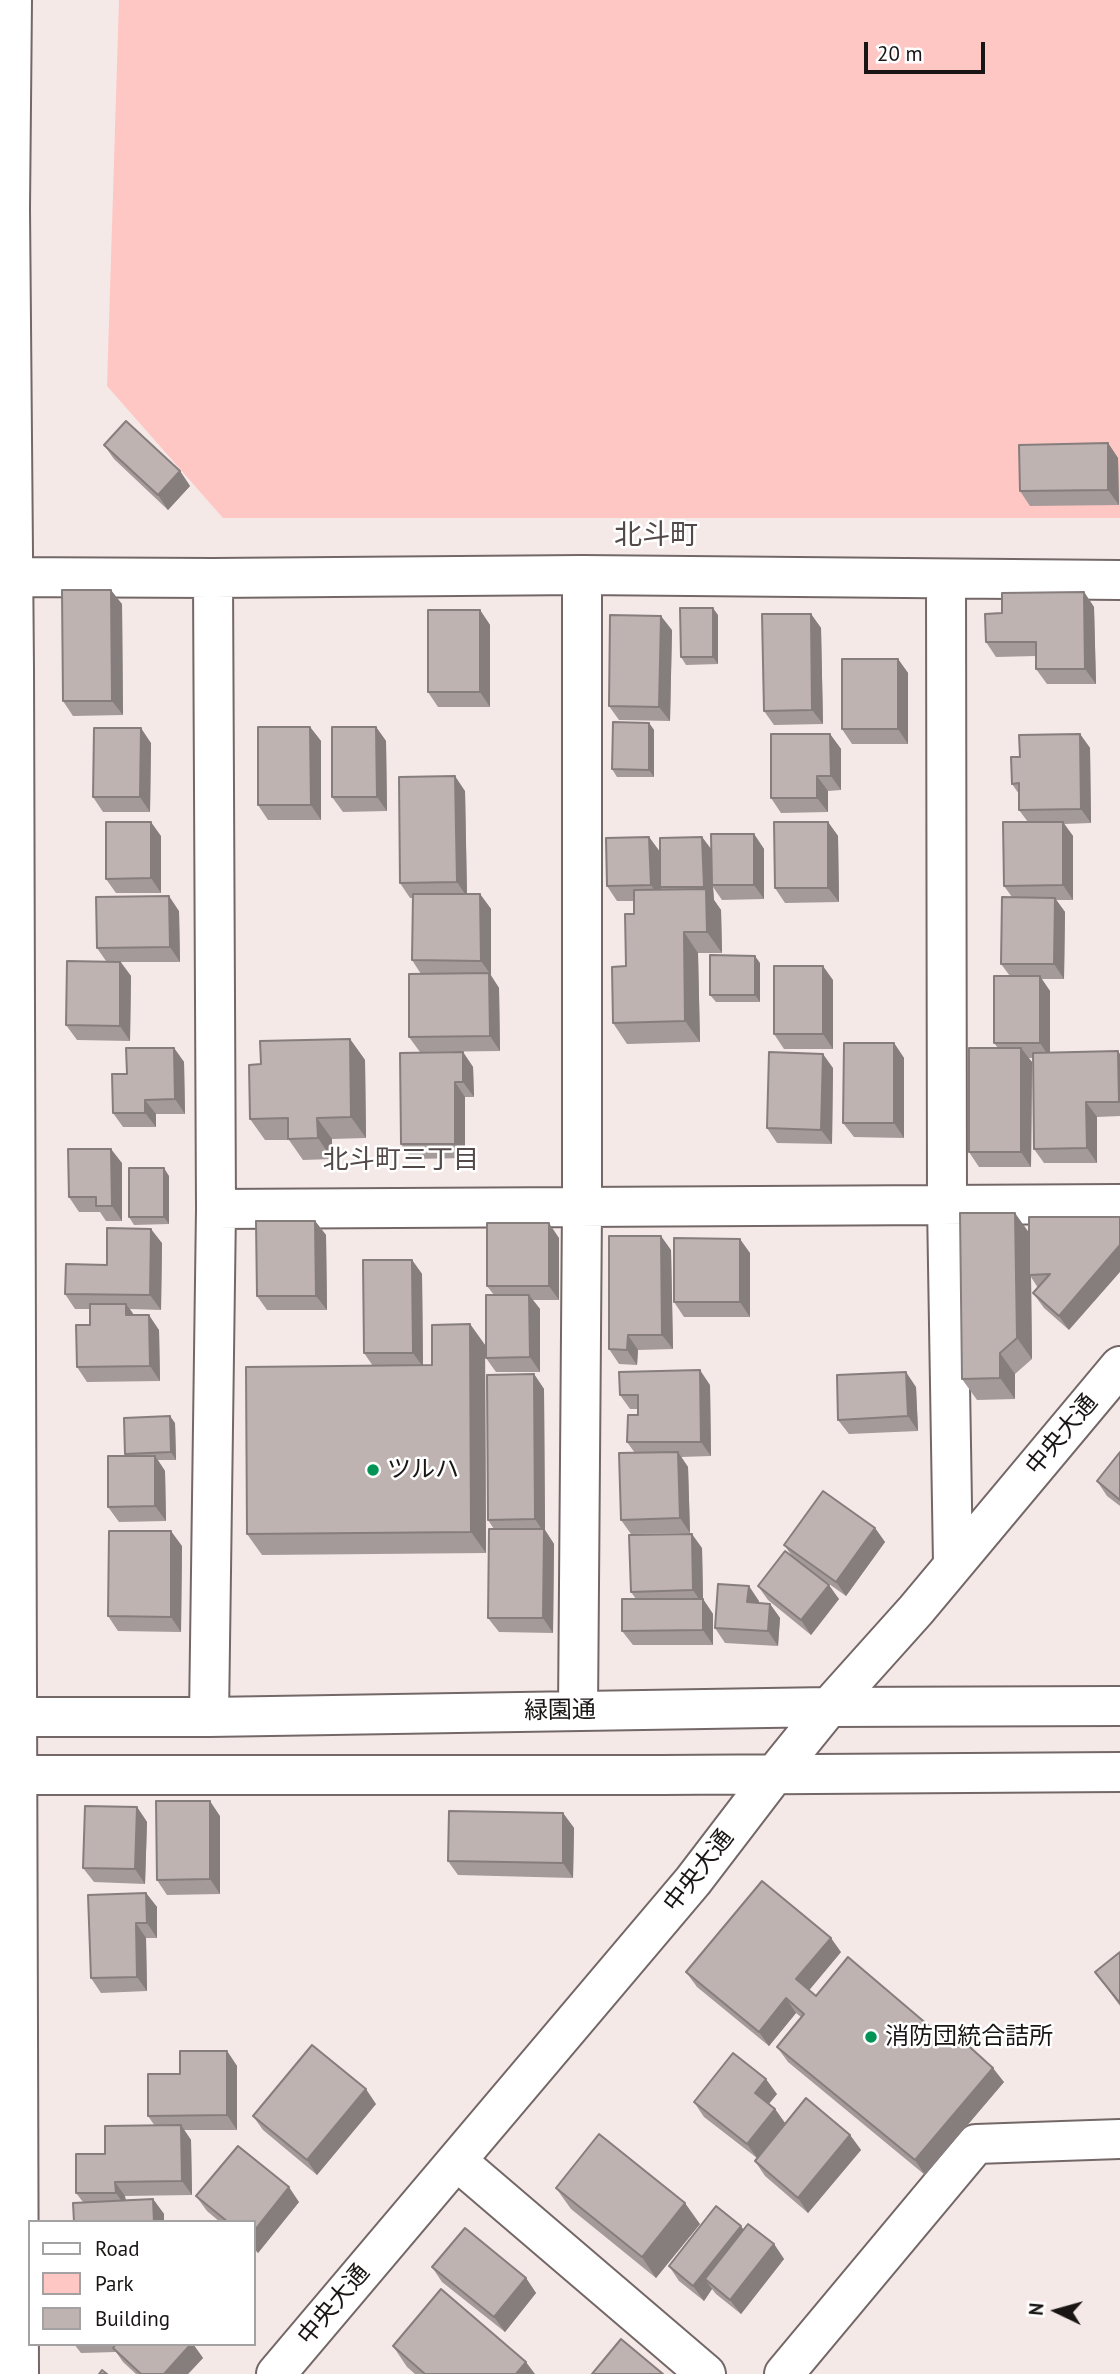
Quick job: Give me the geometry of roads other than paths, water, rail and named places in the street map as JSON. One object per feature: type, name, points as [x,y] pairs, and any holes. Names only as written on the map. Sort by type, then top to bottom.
[{"type":"street","points":[[8,20],[5,208],[8,1776],[10,2137],[19,2374]]},
{"type":"street","points":[[6,577],[582,575],[1120,580]]},
{"type":"street","points":[[578,1711],[582,1208],[582,575]]},
{"type":"street","points":[[209,1717],[216,1209],[213,578]]},
{"type":"street","points":[[946,579],[947,1205],[953,1564]]},
{"type":"street","points":[[216,1209],[1120,1204]]},
{"type":"street","name":"中央大通","points":[[276,2374],[693,1881],[829,1707],[916,1610],[1120,1366]]},
{"type":"street","name":"緑園通","points":[[9,1717],[1120,1706]]},
{"type":"street","points":[[8,1776],[1120,1772]]},
{"type":"street","points":[[784,2374],[976,2144],[1120,2139]]},
{"type":"street","points":[[457,2161],[706,2374]]},
{"type":"place","name":"ツルハ","points":[[373,1470]]},
{"type":"place","name":"消防団統合詰所","points":[[871,2037]]},
{"type":"district","name":"北斗町","points":[[656,536]]},
{"type":"district","name":"北斗町三丁目","points":[[401,1161]]}]
